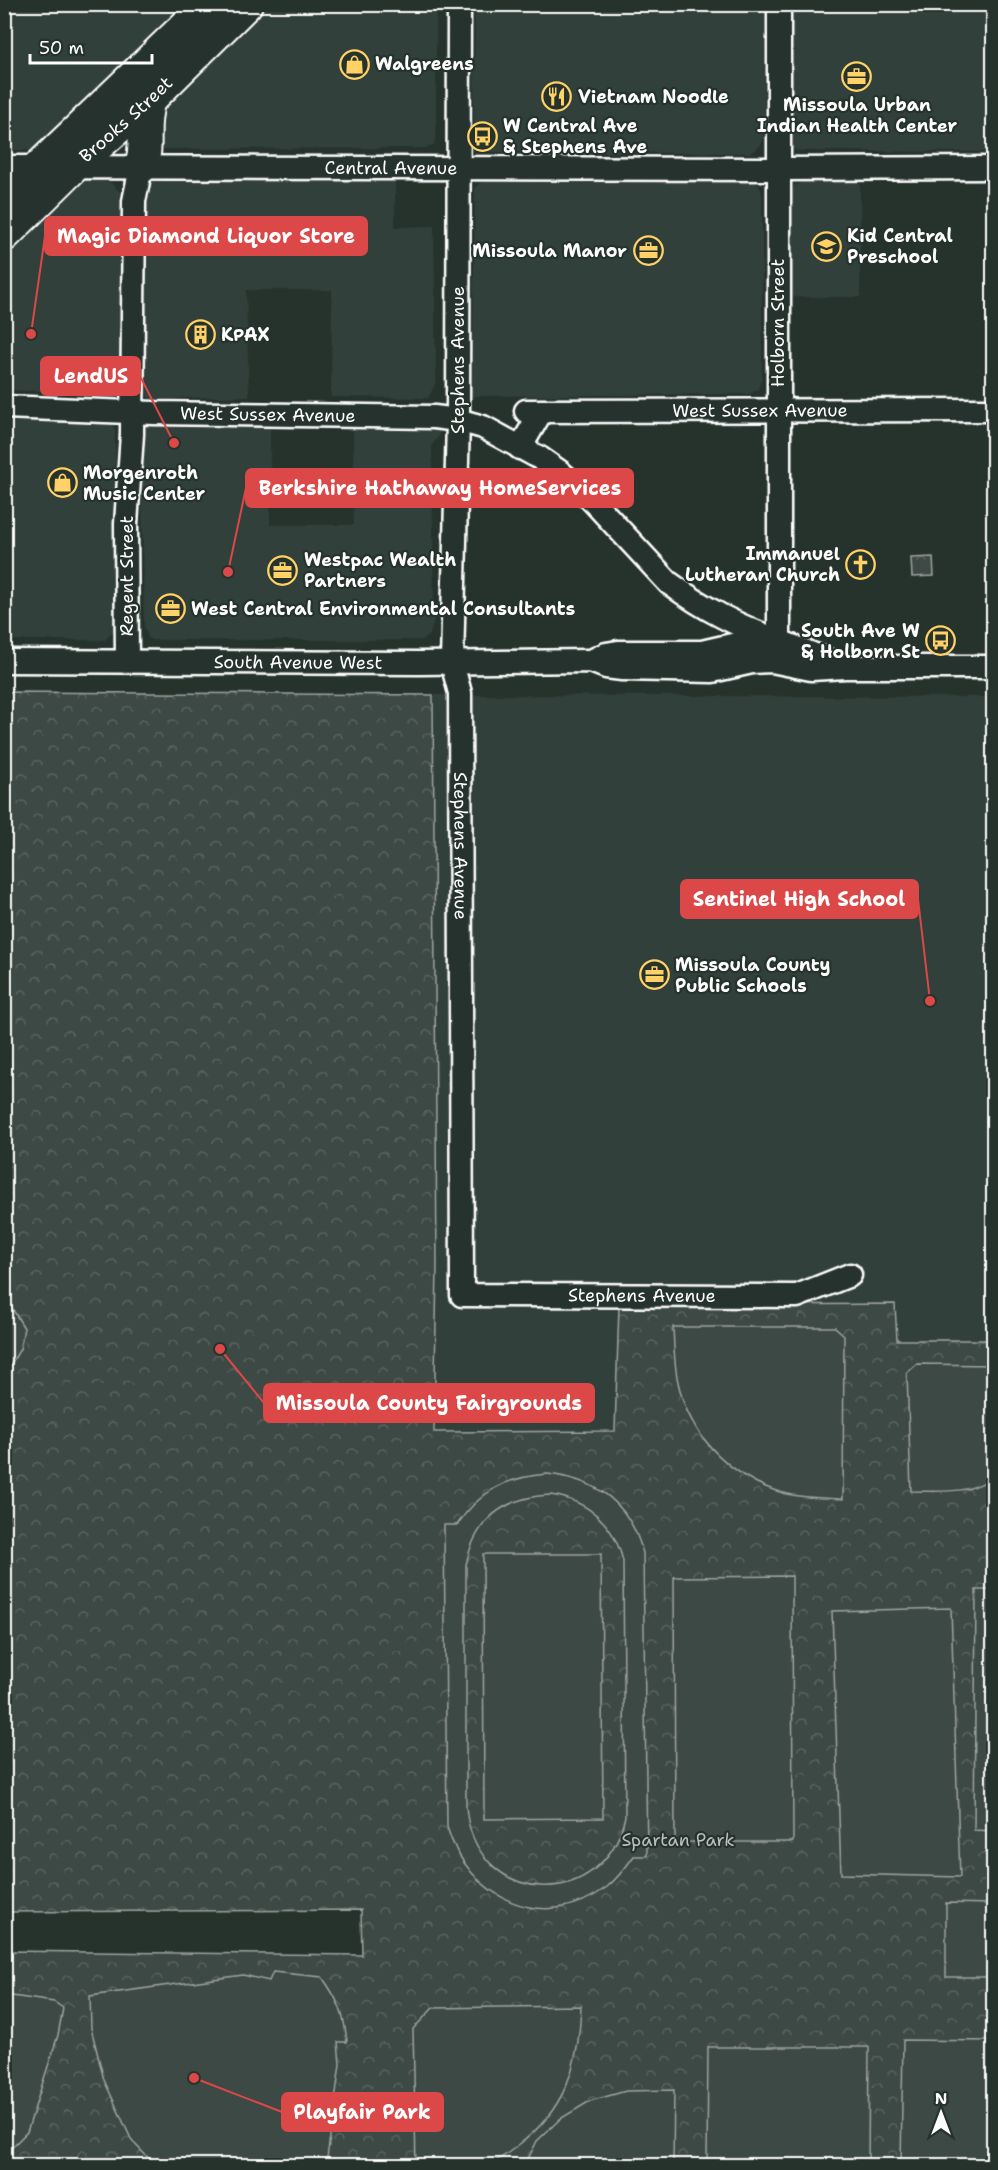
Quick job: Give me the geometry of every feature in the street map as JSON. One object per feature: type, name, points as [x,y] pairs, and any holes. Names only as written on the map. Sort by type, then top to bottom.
[{"type":"highway","name":"Brooks Street","points":[[4,201],[209,4]]},
{"type":"highway","name":"Brooks Street","points":[[4,235],[73,167],[149,100],[246,4]]},
{"type":"highway","points":[[141,167],[144,157],[144,114],[149,100]]},
{"type":"street","name":"Stephens Avenue","points":[[459,4],[458,420],[452,663],[460,693],[462,1295],[796,1296],[850,1275]]},
{"type":"street","name":"Holborn Street","points":[[778,4],[779,641]]},
{"type":"street","name":"Central Avenue","points":[[4,167],[993,168]]},
{"type":"street","name":"Regent Street","points":[[127,661],[126,524],[133,413],[134,201],[141,167]]},
{"type":"street","name":"West Sussex Avenue","points":[[4,407],[133,413],[434,417],[458,420],[483,428],[560,472],[590,498],[669,583],[703,607],[738,626],[779,641]]},
{"type":"street","name":"West Sussex Avenue","points":[[520,448],[534,411],[993,410]]},
{"type":"street","name":"South Avenue West","points":[[591,661],[606,654],[618,652],[702,652],[754,640],[779,641],[835,661],[845,667]]},
{"type":"street","name":"South Avenue West","points":[[4,661],[452,663],[591,661],[606,667],[712,670],[752,662],[772,661],[811,669],[993,667]]},
{"type":"shaded area","points":[[5,5],[190,5],[36,150],[5,150]]},
{"type":"shaded area","points":[[257,5],[436,5],[436,135],[434,145],[426,148],[162,149],[154,147],[154,105]]},
{"type":"shaded area","points":[[475,5],[765,5],[764,138],[760,146],[750,153],[491,152],[477,145],[474,138]]},
{"type":"shaded area","points":[[787,5],[993,5],[993,152],[795,150],[790,145]]},
{"type":"shaded area","points":[[395,176],[395,227],[434,226],[436,381],[428,398],[331,397],[332,290],[246,290],[249,396],[150,399],[143,391],[141,186],[147,178]]},
{"type":"shaded area","points":[[75,178],[101,179],[111,183],[120,192],[123,384],[115,398],[74,392],[5,390],[5,245]]},
{"type":"shaded area","points":[[492,179],[750,180],[759,185],[762,194],[762,377],[758,389],[750,394],[472,396],[475,188],[480,182]]},
{"type":"shaded area","name":"Kid Central Preschool","points":[[805,181],[860,181],[860,297],[792,297],[791,195],[794,186]]},
{"type":"shaded area","points":[[5,422],[103,422],[112,424],[115,429],[117,627],[105,640],[5,640]]},
{"type":"shaded area","points":[[270,423],[270,525],[354,525],[353,423],[439,427],[439,436],[432,445],[434,620],[430,635],[422,640],[153,640],[148,638],[144,625],[141,429],[147,424]]},
{"type":"shaded area","points":[[433,695],[993,697],[993,1340],[897,1340],[895,1304],[619,1306],[615,1431],[434,1432],[437,1267]]},
{"type":"green space","points":[[933,557],[934,576],[912,577],[911,558]]},
{"type":"green space","name":"Spartan Park","points":[[5,692],[433,695],[437,1267],[434,1432],[615,1431],[619,1306],[895,1304],[897,1340],[993,1340],[993,2165],[5,2166],[5,1951],[362,1955],[361,1910],[5,1912]]},
{"type":"green space","points":[[4,1295],[24,1328],[20,1349],[5,1374]]},
{"type":"green space","points":[[673,1327],[835,1327],[844,1335],[843,1499],[798,1496],[772,1489],[753,1481],[718,1455],[693,1422],[684,1402],[678,1382]]},
{"type":"green space","points":[[917,1364],[993,1365],[993,1476],[985,1482],[955,1491],[911,1491],[907,1373]]},
{"type":"green space","points":[[547,1474],[565,1477],[596,1488],[609,1497],[629,1520],[643,1553],[647,1856],[634,1856],[607,1887],[583,1901],[558,1908],[534,1908],[511,1902],[490,1890],[472,1873],[457,1852],[447,1827],[444,1525],[457,1525],[475,1503],[495,1488],[519,1478]],"holes":[[[551,1495],[565,1498],[598,1516],[613,1536],[623,1561],[625,1816],[613,1848],[593,1870],[568,1883],[541,1886],[514,1880],[491,1864],[474,1839],[466,1806],[466,1565],[470,1549],[485,1523],[506,1506],[535,1497]]]},
{"type":"green space","points":[[483,1554],[601,1554],[603,1818],[484,1819]]},
{"type":"green space","name":"Spartan Park","points":[[792,1576],[793,1842],[675,1842],[674,1577]]},
{"type":"green space","points":[[976,1590],[993,1590],[993,1831],[974,1830]]},
{"type":"green space","points":[[951,1608],[960,1877],[841,1874],[832,1611]]},
{"type":"green space","points":[[946,1903],[993,1904],[993,1977],[946,1977]]},
{"type":"green space","points":[[273,1972],[322,1977],[337,2000],[342,2015],[347,2042],[338,2042],[340,2064],[326,2165],[155,2165],[132,2141],[104,2080],[91,2028],[90,1996],[243,1975],[269,1981]]},
{"type":"green space","points":[[5,1995],[54,2002],[63,2008],[58,2035],[27,2132],[5,2154]]},
{"type":"green space","points":[[581,2006],[577,2048],[567,2085],[547,2117],[534,2132],[503,2157],[485,2164],[455,2167],[416,2165],[413,2029],[433,2008]]},
{"type":"green space","points":[[903,2040],[993,2041],[993,2165],[901,2165]]},
{"type":"green space","points":[[708,2047],[869,2047],[868,2165],[707,2165]]},
{"type":"green space","points":[[674,2090],[673,2165],[525,2165],[537,2141],[560,2119],[590,2101],[626,2091]]},
{"type":"place","name":"Walgreens","points":[[354,64]]},
{"type":"place","name":"Missoula Urban Indian Health Center","points":[[857,76]]},
{"type":"place","name":"Vietnam Noodle","points":[[557,97]]},
{"type":"place","name":"W Central Ave & Stephens Ave","points":[[482,136]]},
{"type":"place","name":"Kid Central Preschool","points":[[826,246]]},
{"type":"place","name":"Missoula Manor","points":[[648,251]]},
{"type":"place","name":"Magic Diamond Liquor Store","points":[[31,334]]},
{"type":"place","name":"KPAX","points":[[200,335]]},
{"type":"place","name":"LendUS","points":[[174,443]]},
{"type":"place","name":"Morgenroth Music Center","points":[[62,483]]},
{"type":"place","name":"Immanuel Lutheran Church","points":[[861,564]]},
{"type":"place","name":"Westpac Wealth Partners","points":[[283,570]]},
{"type":"place","name":"Berkshire Hathaway HomeServices","points":[[228,572]]},
{"type":"place","name":"West Central Environmental Consultants","points":[[170,609]]},
{"type":"place","name":"South Ave W & Holborn St","points":[[941,641]]},
{"type":"place","name":"Missoula County Public Schools","points":[[654,975]]},
{"type":"place","name":"Sentinel High School","points":[[930,1001]]},
{"type":"place","name":"Missoula County Fairgrounds","points":[[220,1349]]},
{"type":"place","name":"Playfair Park","points":[[194,2078]]}]
